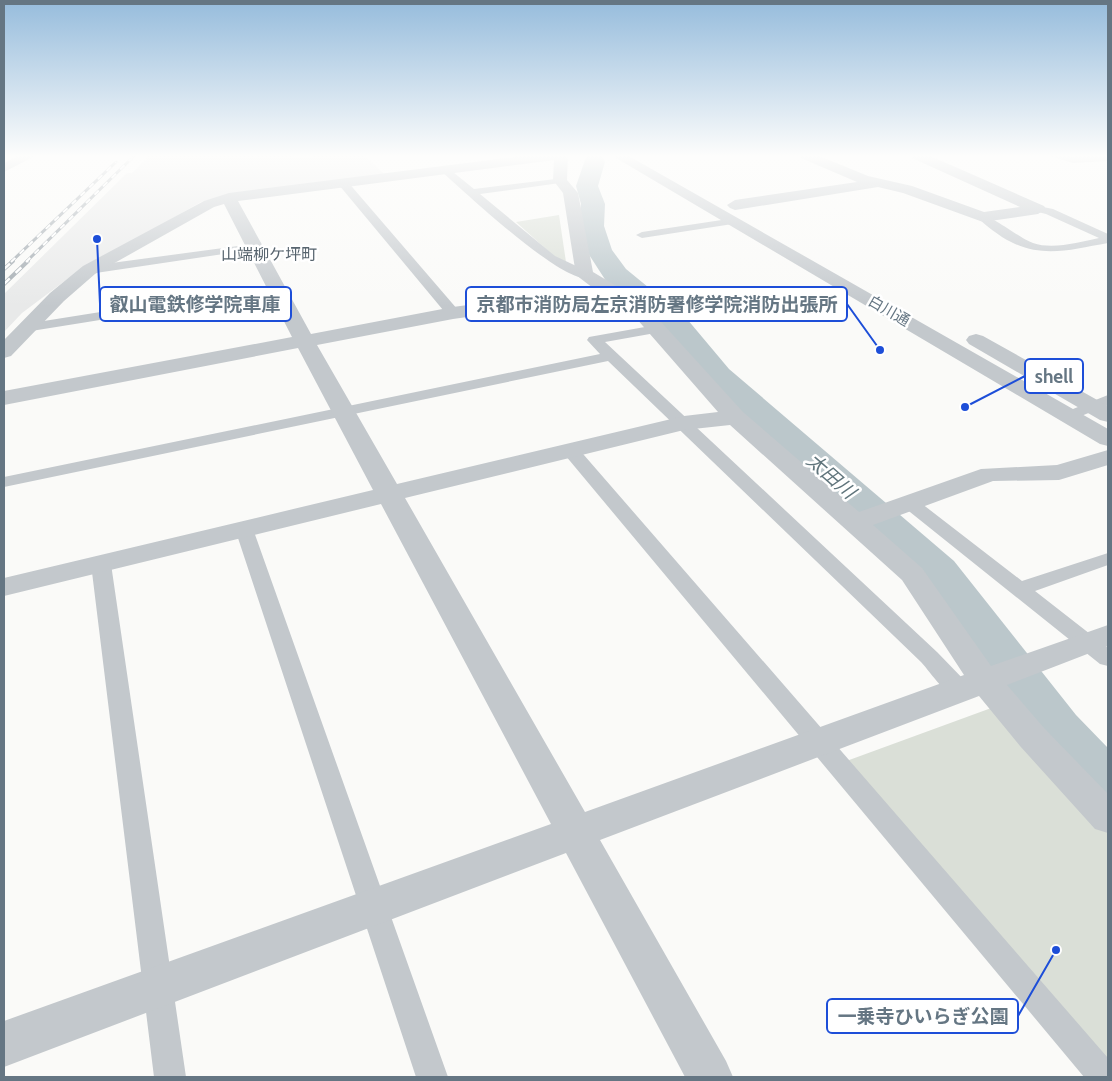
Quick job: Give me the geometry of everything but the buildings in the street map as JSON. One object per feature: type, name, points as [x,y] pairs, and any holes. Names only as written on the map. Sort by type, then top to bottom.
[{"type":"street","points":[[4,352],[57,296],[89,270],[197,210],[210,205]]},
{"type":"street","points":[[233,205],[252,247],[710,1077]]},
{"type":"street","points":[[572,205],[585,275],[636,306],[735,417],[912,574],[972,685],[1032,736],[1108,818]]},
{"type":"street","name":"白川通","points":[[720,205],[897,296]]},
{"type":"street","name":"白川通","points":[[723,205],[1108,439]]},
{"type":"street","points":[[735,213],[771,205]]},
{"type":"street","points":[[952,205],[983,217],[1038,209]]},
{"type":"street","points":[[1030,205],[1038,209]]},
{"type":"street","points":[[4,398],[453,313],[608,290]]},
{"type":"street","points":[[956,330],[1103,407]]},
{"type":"street","points":[[4,587],[684,423],[735,417]]},
{"type":"street","points":[[853,523],[911,504],[990,474],[1059,472],[1108,457]]},
{"type":"street","points":[[4,1044],[972,685],[1101,645]]},
{"type":"lane","points":[[361,205],[453,313]]},
{"type":"lane","points":[[489,205],[551,259],[585,275]]},
{"type":"lane","points":[[1038,209],[1049,211],[1108,239]]},
{"type":"lane","points":[[642,235],[735,213]]},
{"type":"lane","points":[[983,217],[999,231],[1044,249],[1108,239]]},
{"type":"lane","points":[[89,270],[252,247]]},
{"type":"lane","points":[[26,328],[276,288]]},
{"type":"lane","points":[[656,329],[594,340],[684,423],[929,657],[972,685]]},
{"type":"lane","points":[[4,482],[611,356]]},
{"type":"lane","points":[[1069,416],[1103,407]]},
{"type":"lane","points":[[571,451],[1104,1077]]},
{"type":"lane","points":[[911,504],[1020,589],[1101,645]]},
{"type":"lane","points":[[244,529],[432,1077]]},
{"type":"lane","points":[[1020,589],[1108,558]]},
{"type":"lane","points":[[101,564],[170,1077]]},
{"type":"shaded area","points":[[94,205],[195,205],[70,277],[22,313],[4,332],[4,294]]},
{"type":"shaded area","points":[[559,215],[566,262],[556,258],[516,222]]},
{"type":"shaded area","points":[[994,707],[1108,830],[1108,1071],[841,763]]},
{"type":"waterway","name":"太田川","points":[[593,205],[591,226],[599,250],[616,275],[676,326],[717,376],[938,571],[1057,729],[1108,784]]},
{"type":"railway","points":[[11,262],[70,205]]},
{"type":"railway","points":[[26,262],[84,205]]},
{"type":"railway","points":[[4,269],[13,261]]},
{"type":"railway","points":[[4,284],[28,261]]},
{"type":"place","name":"叡山電鉄修学院車庫","points":[[97,239]]},
{"type":"place","name":"京都市消防局左京消防署修学院消防出張所","points":[[880,350]]},
{"type":"place","name":"shell","points":[[965,407]]},
{"type":"place","name":"一乗寺ひいらぎ公園","points":[[1056,950]]},
{"type":"district","name":"山端柳ケ坪町","points":[[269,254]]}]
